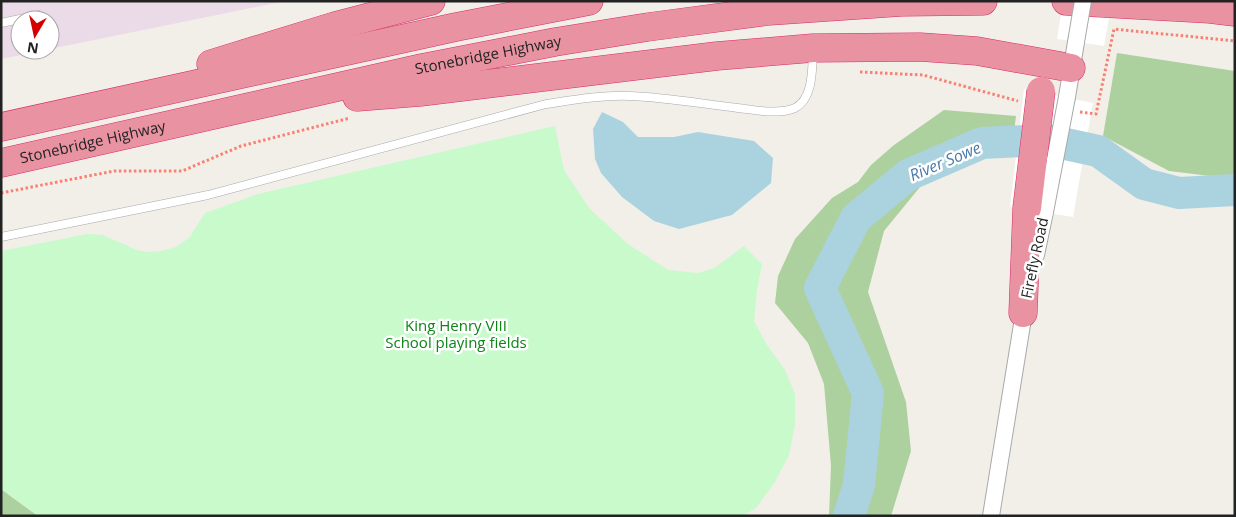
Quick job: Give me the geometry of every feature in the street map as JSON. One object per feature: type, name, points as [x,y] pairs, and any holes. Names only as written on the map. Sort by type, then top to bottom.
[{"type":"highway","points":[[124,100],[198,68],[335,26],[431,1]]},
{"type":"highway","points":[[1,127],[456,27],[589,1]]},
{"type":"highway","name":"Stonebridge Highway","points":[[1,163],[431,66],[555,42],[648,27],[769,11],[901,2],[983,1]]},
{"type":"highway","points":[[1066,1],[1235,12]]},
{"type":"highway","points":[[267,104],[420,92],[717,56],[813,48],[920,47],[977,51],[1028,60],[1073,55]]},
{"type":"highway","points":[[1023,313],[1036,210],[1054,94],[1028,60]]},
{"type":"street","points":[[1054,94],[1073,55],[1083,1]]},
{"type":"street","name":"Firefly Road","points":[[991,516],[1023,313]]},
{"type":"lane","points":[[1,237],[208,194],[546,104],[627,96],[750,110],[784,111],[796,107],[807,95],[812,70],[813,48]]},
{"type":"path","points":[[1114,29],[1235,41]]},
{"type":"path","points":[[1,193],[114,171],[182,171],[241,146],[354,117]]},
{"type":"shaded area","points":[[1,1],[286,1],[60,47],[60,10],[10,10],[10,57],[1,59]]},
{"type":"green space","points":[[1117,53],[1235,71],[1235,179],[1169,171],[1103,136]]},
{"type":"green space","points":[[944,110],[1016,116],[1014,132],[975,150],[920,187],[884,231],[868,292],[906,402],[911,451],[891,516],[829,516],[831,466],[824,384],[808,343],[775,303],[778,276],[795,239],[832,198],[858,182],[871,165],[894,145]]},
{"type":"green space","name":"King Henry VIII School playing fields","points":[[555,126],[564,170],[589,208],[628,244],[668,270],[698,273],[714,268],[744,246],[762,264],[754,321],[767,345],[785,370],[795,394],[795,425],[789,455],[775,482],[756,508],[743,516],[38,516],[1,489],[1,251],[87,234],[103,235],[137,250],[148,252],[161,251],[176,247],[189,238],[205,213],[258,194]]},
{"type":"green space","points":[[1,489],[38,516],[1,516]]},
{"type":"water","points":[[602,112],[623,122],[638,137],[674,137],[698,132],[754,141],[773,158],[771,183],[732,215],[679,229],[654,221],[622,197],[601,173],[595,159],[593,129]]},
{"type":"pier","points":[[1063,1],[1112,1],[1104,46],[1057,39]]},
{"type":"pier","points":[[1024,89],[1093,103],[1073,217],[1010,207]]},
{"type":"waterway","name":"River Sowe","points":[[849,516],[859,485],[868,393],[820,288],[856,218],[908,175],[982,143],[1047,140],[1098,151],[1144,184],[1179,193],[1235,190]]}]
